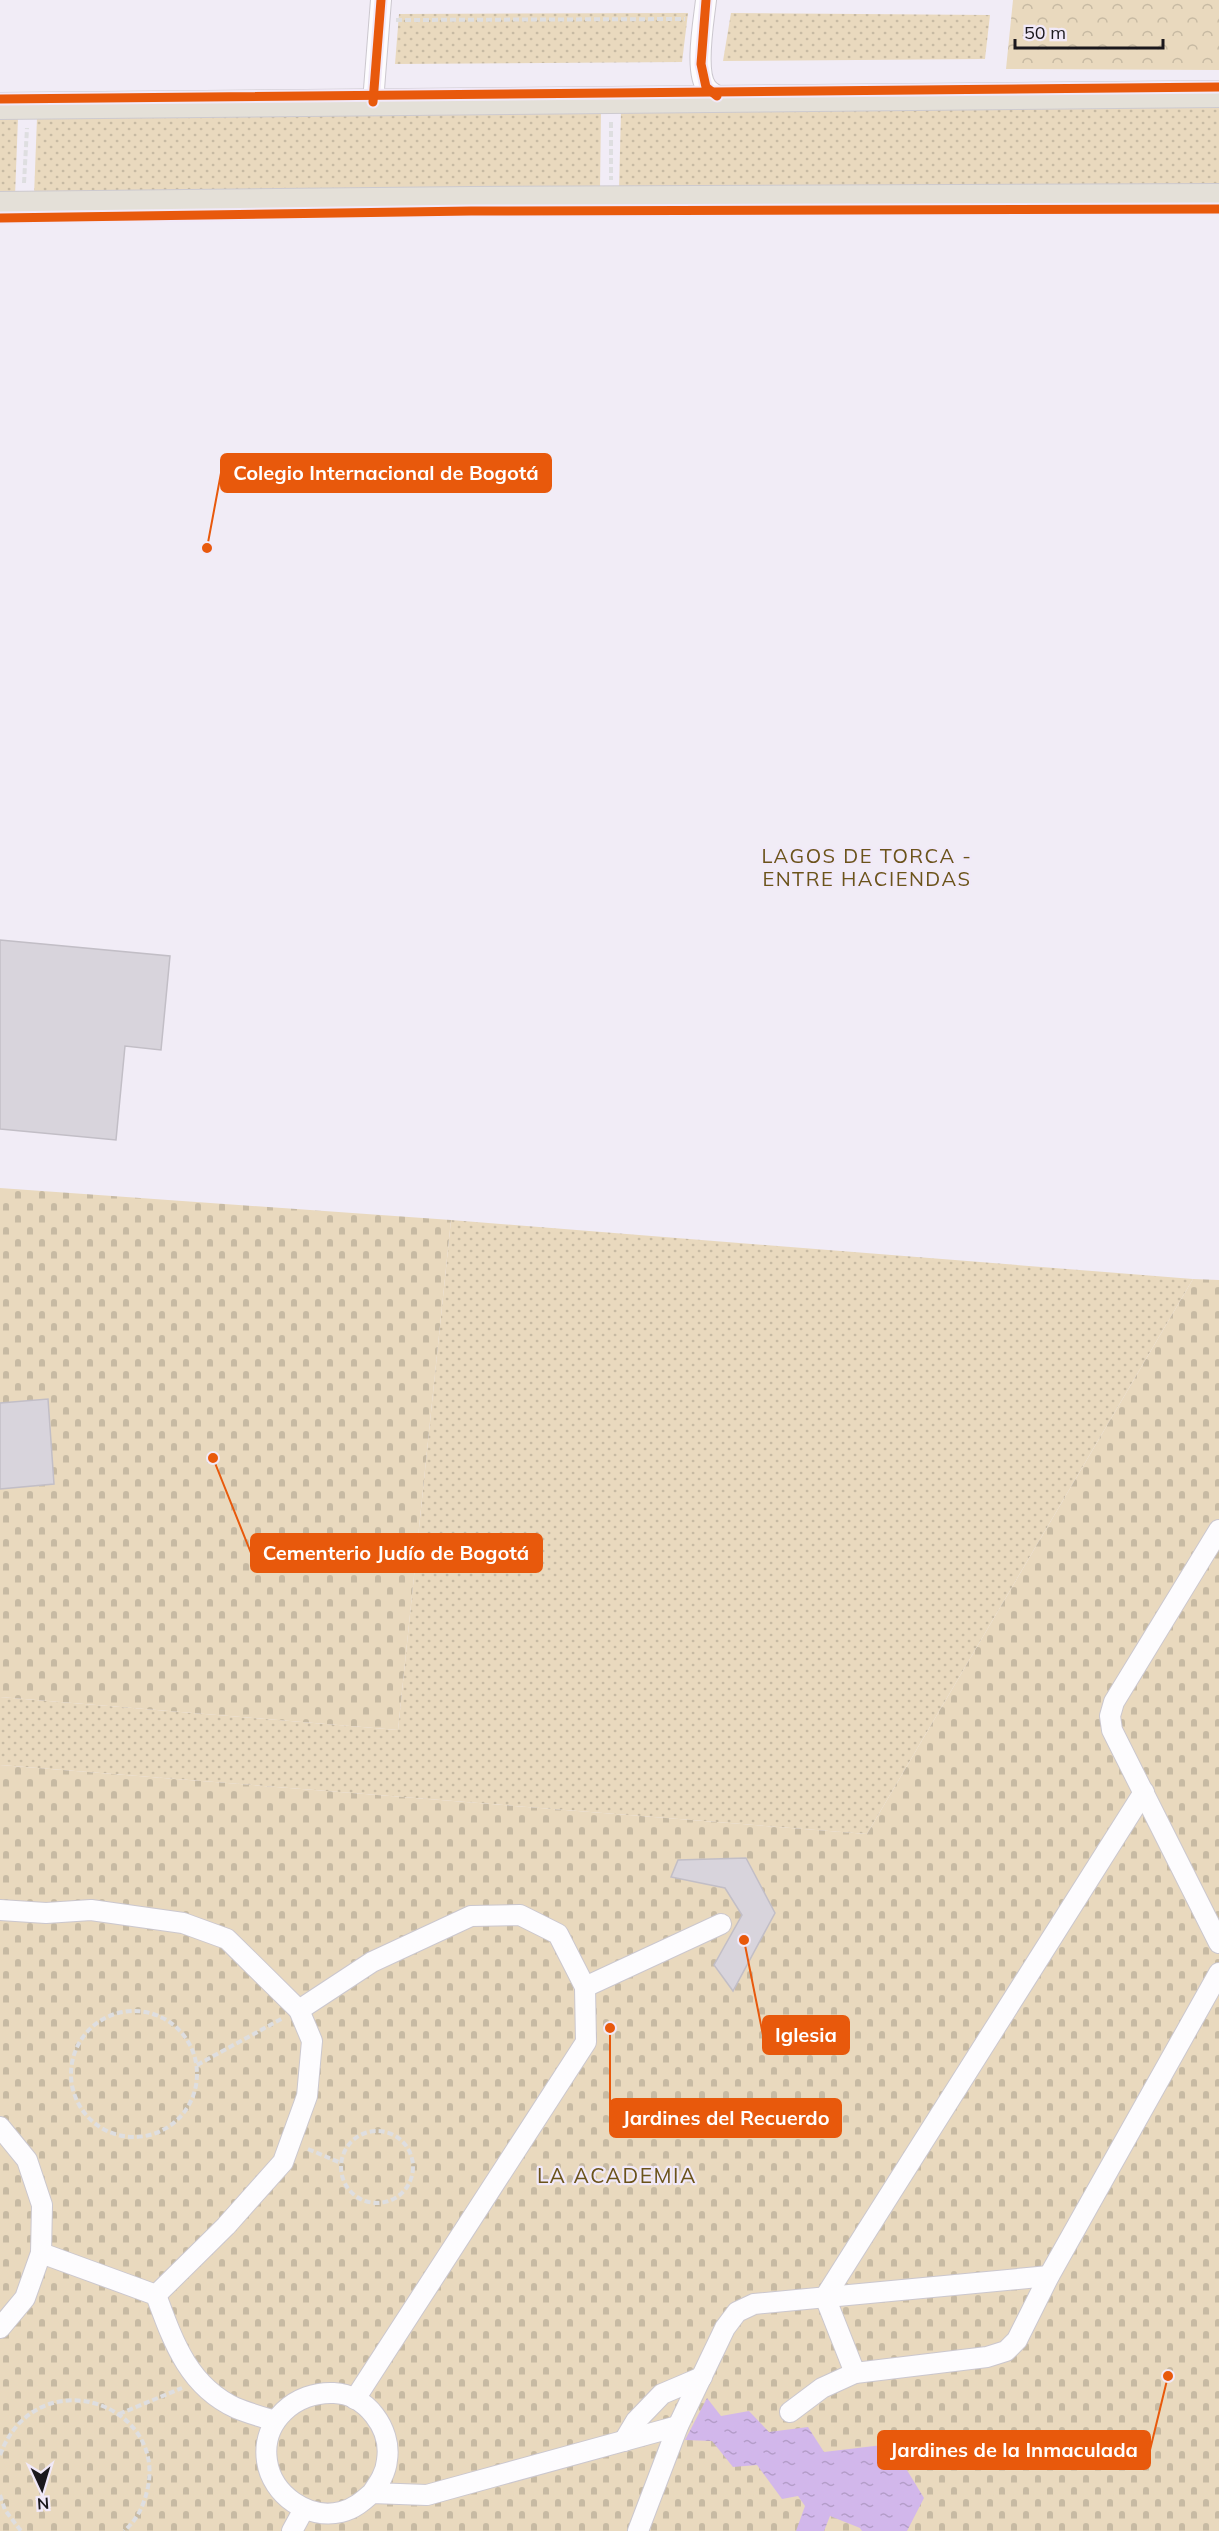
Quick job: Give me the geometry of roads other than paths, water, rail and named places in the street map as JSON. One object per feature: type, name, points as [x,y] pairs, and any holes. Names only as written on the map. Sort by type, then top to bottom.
[{"type":"main road","points":[[0,106],[1219,94]]},
{"type":"main road","points":[[0,205],[472,200],[1219,197]]},
{"type":"street","points":[[373,102],[381,0]]},
{"type":"street","points":[[706,0],[702,75],[706,87],[723,99]]},
{"type":"street","points":[[1219,1530],[1113,1702],[1110,1716],[1112,1730],[1219,1943]]},
{"type":"street","points":[[825,2297],[1144,1792]]},
{"type":"street","points":[[0,1910],[46,1913],[91,1910],[183,1923],[227,1940],[299,2010],[312,2041],[308,2096],[283,2162],[226,2226],[156,2295]]},
{"type":"street","points":[[299,2010],[372,1962],[471,1916],[520,1915],[558,1934],[585,1987],[586,2042],[355,2399]]},
{"type":"street","points":[[585,1987],[721,1924]]},
{"type":"street","points":[[790,2412],[822,2388],[855,2373],[987,2357],[1006,2351],[1017,2340],[1219,1973]]},
{"type":"street","points":[[0,2127],[27,2160],[42,2205],[41,2253],[25,2298],[0,2328]]},
{"type":"street","points":[[41,2253],[156,2295],[173,2340],[197,2381],[236,2408],[275,2421]]},
{"type":"street","points":[[638,2531],[678,2426],[725,2328],[736,2312],[754,2304],[1050,2277]]},
{"type":"street","points":[[825,2297],[855,2373]]},
{"type":"street","points":[[624,2441],[636,2421],[662,2394],[702,2377]]},
{"type":"street","points":[[328,2393],[355,2399],[370,2410],[381,2424],[387,2442],[387,2460],[382,2478],[372,2493],[358,2505],[341,2512],[322,2513],[304,2509],[286,2498],[273,2481],[267,2461],[267,2441],[275,2421],[287,2407],[302,2398],[328,2393]]},
{"type":"street","points":[[372,2493],[427,2495],[678,2426]]},
{"type":"street","points":[[292,2531],[304,2509]]},
{"type":"water","points":[[707,2398],[721,2416],[749,2411],[769,2432],[808,2427],[824,2452],[891,2444],[924,2498],[907,2531],[862,2531],[860,2528],[830,2516],[824,2531],[796,2531],[805,2506],[798,2496],[782,2499],[757,2465],[733,2467],[712,2441],[685,2440]]},
{"type":"place","name":"Colegio Internacional de Bogotá","points":[[207,548]]},
{"type":"place","name":"Cementerio Judío de Bogotá","points":[[213,1458]]},
{"type":"place","name":"Iglesia","points":[[744,1940]]},
{"type":"place","name":"Jardines del Recuerdo","points":[[610,2028]]},
{"type":"place","name":"Jardines de la Inmaculada","points":[[1168,2376]]},
{"type":"district","name":"LAGOS DE TORCA - ENTRE HACIENDAS","points":[[867,868]]},
{"type":"district","name":"LA ACADEMIA","points":[[617,2176]]}]
